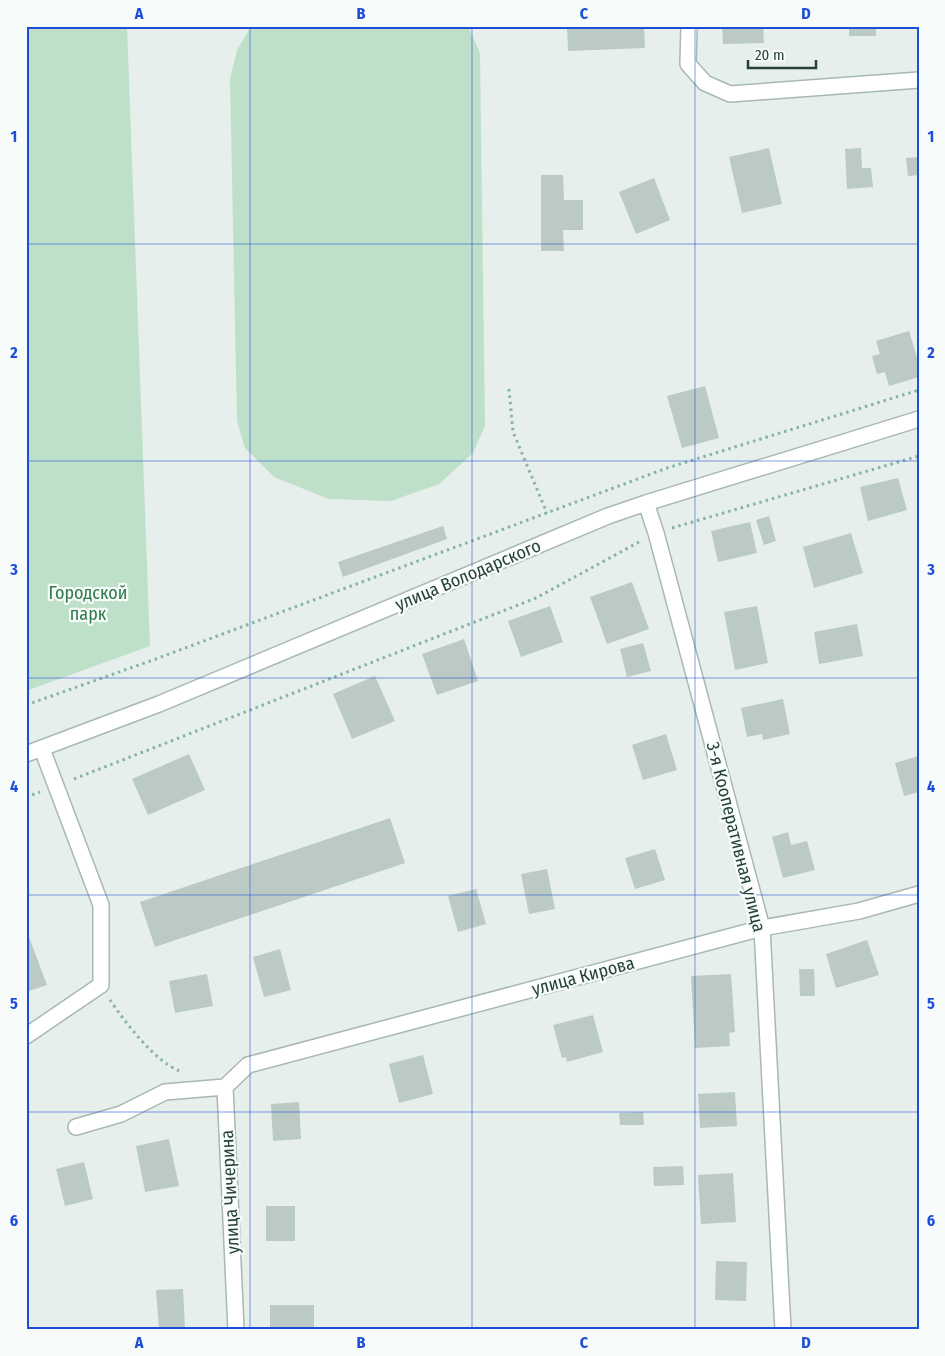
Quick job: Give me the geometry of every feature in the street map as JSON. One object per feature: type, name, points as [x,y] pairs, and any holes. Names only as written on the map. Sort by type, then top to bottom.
[{"type":"street","points":[[689,26],[688,64],[705,83],[730,94],[919,80]]},
{"type":"street","name":"улица Володарского","points":[[26,754],[159,704],[599,520],[646,503],[919,419]]},
{"type":"street","name":"3-я Кооперативная улица","points":[[646,503],[656,533],[762,928],[783,1330]]},
{"type":"street","points":[[26,1036],[101,985],[101,905],[42,749]]},
{"type":"street","name":"улица Кирова","points":[[226,1087],[248,1065],[762,928],[859,911],[919,894]]},
{"type":"street","points":[[76,1127],[121,1114],[165,1092],[226,1087]]},
{"type":"street","name":"улица Чичерина","points":[[226,1087],[236,1330]]},
{"type":"path","points":[[509,389],[513,432],[547,512]]},
{"type":"path","points":[[26,705],[153,660],[667,468],[919,390]]},
{"type":"path","points":[[26,797],[536,598],[656,533],[919,456]]},
{"type":"path","points":[[101,985],[128,1026],[170,1067],[188,1074]]},
{"type":"green space","name":"Городской парк","points":[[26,26],[127,26],[150,646],[26,691]]},
{"type":"green space","points":[[251,26],[468,26],[480,53],[485,426],[473,453],[439,484],[391,501],[329,499],[274,477],[245,448],[237,421],[230,79],[237,50]]},
{"type":"building","points":[[567,26],[644,26],[645,48],[568,51]]},
{"type":"building","points":[[722,26],[763,26],[764,43],[723,44]]},
{"type":"building","points":[[849,26],[876,26],[876,36],[849,36]]},
{"type":"building","points":[[769,148],[782,204],[742,213],[729,157]]},
{"type":"building","points":[[861,148],[862,168],[871,168],[873,187],[847,189],[845,149]]},
{"type":"building","points":[[919,157],[919,175],[908,176],[906,158]]},
{"type":"building","points":[[541,175],[563,175],[564,200],[583,200],[583,230],[563,230],[564,251],[541,251]]},
{"type":"building","points":[[654,178],[670,220],[636,234],[619,192]]},
{"type":"building","points":[[909,331],[919,364],[919,377],[889,386],[885,372],[877,374],[872,356],[880,354],[876,341]]},
{"type":"building","points":[[705,386],[719,438],[682,448],[667,396]]},
{"type":"building","points":[[898,478],[907,510],[868,521],[860,487]]},
{"type":"building","points":[[769,516],[776,541],[764,545],[756,520]]},
{"type":"building","points":[[750,522],[757,553],[718,562],[711,531]]},
{"type":"building","points":[[443,526],[447,539],[343,577],[338,562]]},
{"type":"building","points":[[851,533],[863,573],[814,588],[803,547]]},
{"type":"building","points":[[632,582],[649,629],[607,644],[590,597]]},
{"type":"building","points":[[550,606],[563,642],[521,657],[508,621]]},
{"type":"building","points":[[757,606],[768,663],[735,670],[724,612]]},
{"type":"building","points":[[857,624],[863,656],[819,664],[814,632]]},
{"type":"building","points":[[464,639],[478,681],[437,695],[422,654]]},
{"type":"building","points":[[643,643],[651,671],[627,677],[620,649]]},
{"type":"building","points":[[375,676],[395,721],[352,739],[333,694]]},
{"type":"building","points":[[783,699],[790,734],[763,740],[762,734],[747,737],[741,708]]},
{"type":"building","points":[[666,734],[677,770],[643,780],[632,745]]},
{"type":"building","points":[[189,754],[205,790],[148,815],[132,779]]},
{"type":"building","points":[[919,756],[919,792],[904,796],[895,763]]},
{"type":"building","points":[[390,818],[405,863],[155,947],[140,902]]},
{"type":"building","points":[[788,832],[791,845],[807,841],[815,870],[783,878],[772,837]]},
{"type":"building","points":[[655,849],[665,880],[635,889],[625,858]]},
{"type":"building","points":[[547,869],[555,909],[529,914],[521,874]]},
{"type":"building","points":[[476,889],[486,924],[458,932],[448,896]]},
{"type":"building","points":[[26,929],[47,985],[26,992]]},
{"type":"building","points":[[867,940],[879,975],[836,988],[826,954]]},
{"type":"building","points":[[280,949],[291,990],[264,997],[253,957]]},
{"type":"building","points":[[799,969],[814,969],[815,996],[800,996]]},
{"type":"building","points":[[207,974],[213,1006],[175,1013],[169,981]]},
{"type":"building","points":[[731,974],[735,1032],[729,1033],[730,1046],[695,1048],[691,976]]},
{"type":"building","points":[[593,1015],[603,1052],[567,1062],[566,1057],[562,1058],[553,1025]]},
{"type":"building","points":[[423,1055],[433,1094],[399,1103],[389,1064]]},
{"type":"building","points":[[735,1092],[737,1126],[700,1128],[698,1094]]},
{"type":"building","points":[[299,1102],[301,1139],[273,1141],[271,1104]]},
{"type":"building","points":[[643,1112],[644,1125],[620,1125],[619,1113]]},
{"type":"building","points":[[169,1139],[179,1186],[145,1192],[136,1146]]},
{"type":"building","points":[[84,1162],[93,1199],[65,1206],[56,1169]]},
{"type":"building","points":[[683,1166],[684,1185],[654,1186],[653,1167]]},
{"type":"building","points":[[733,1173],[736,1222],[701,1224],[698,1175]]},
{"type":"building","points":[[266,1206],[295,1206],[295,1241],[266,1241]]},
{"type":"building","points":[[716,1261],[747,1262],[746,1301],[715,1300]]},
{"type":"building","points":[[183,1289],[185,1328],[159,1329],[156,1290]]},
{"type":"building","points":[[270,1305],[314,1305],[314,1330],[270,1330]]}]
